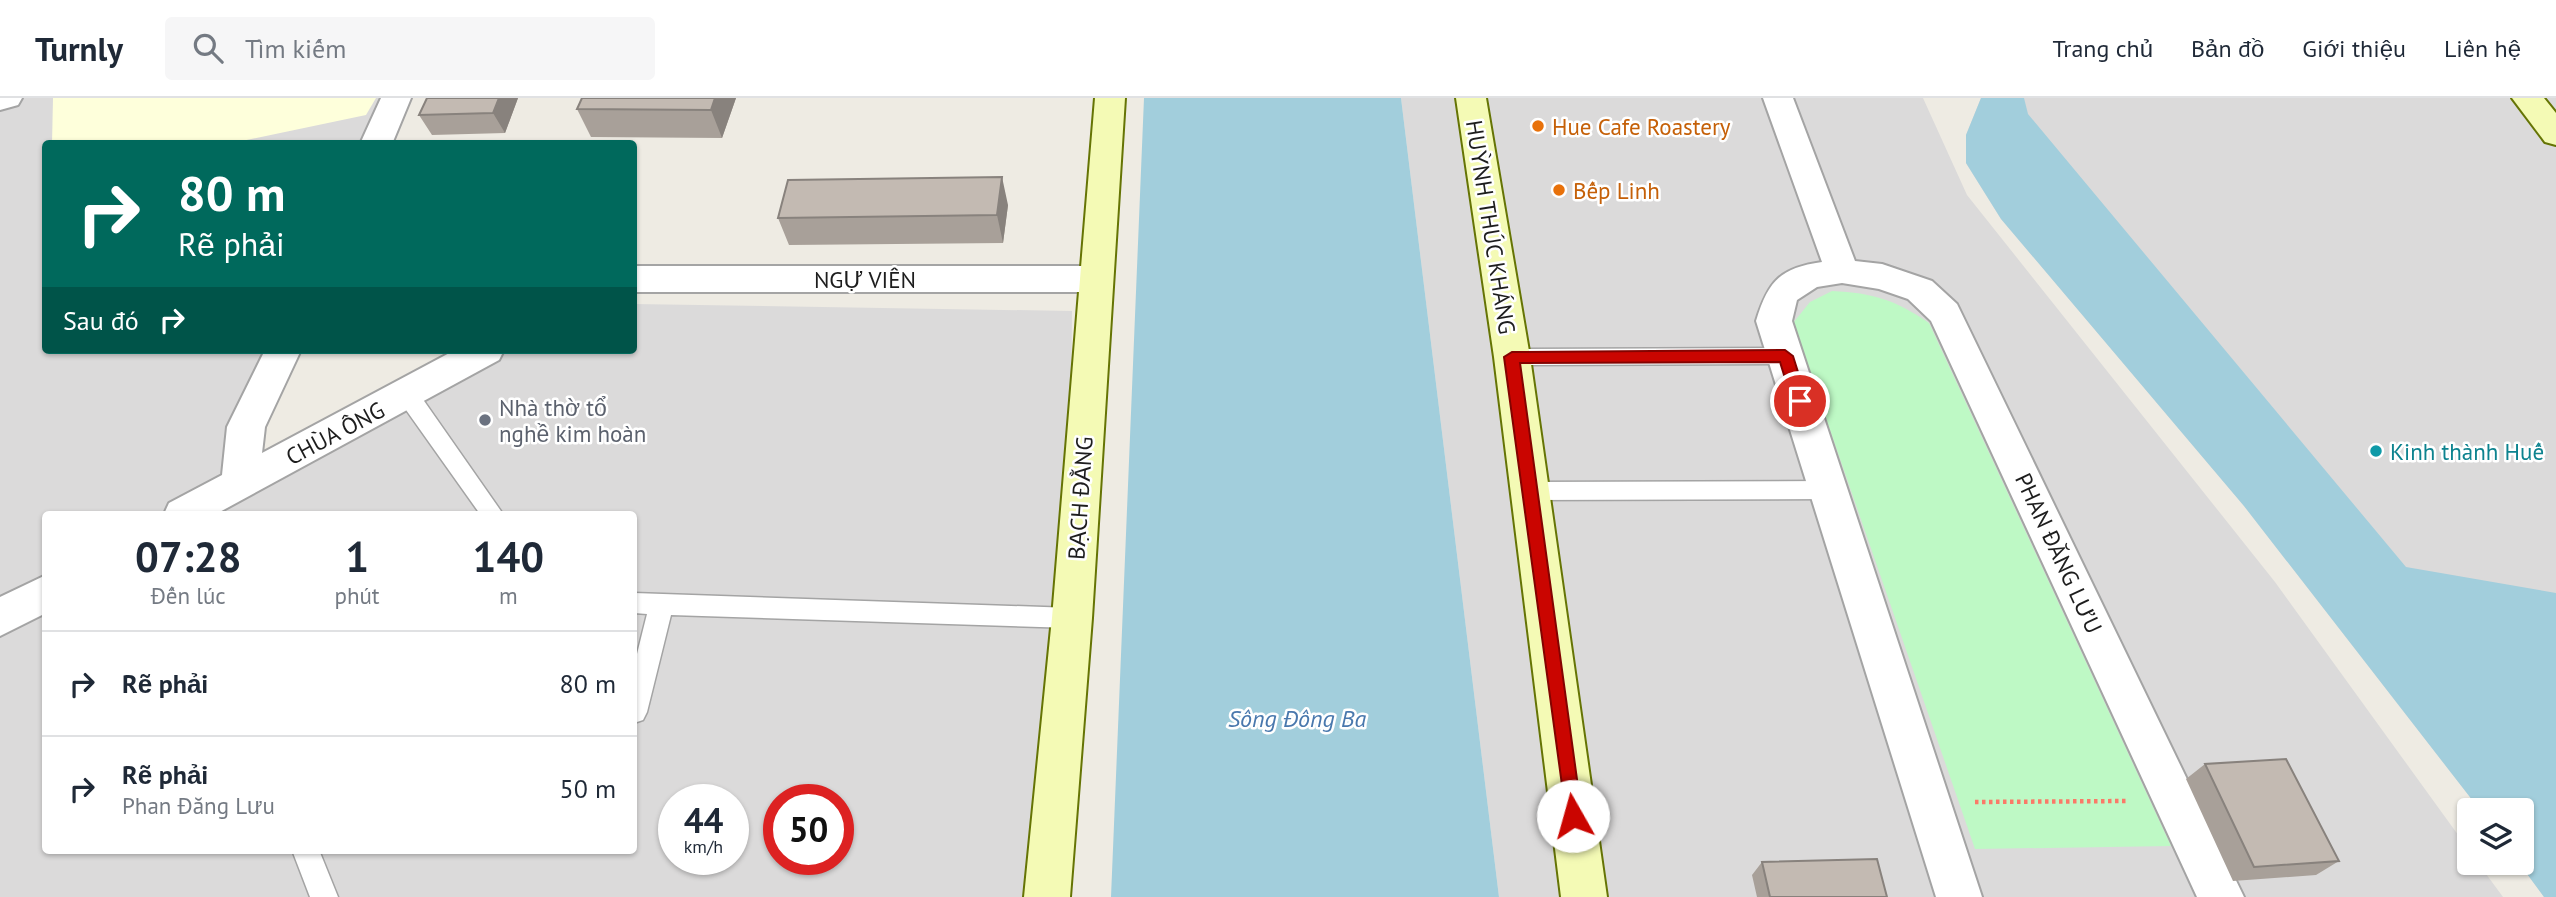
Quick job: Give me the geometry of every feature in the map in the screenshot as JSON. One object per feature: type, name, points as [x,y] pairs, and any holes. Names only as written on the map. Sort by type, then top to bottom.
[{"type":"street","points":[[0,100],[7,98]]},
{"type":"street","points":[[378,140],[396,98]]},
{"type":"street","name":"BẠCH ĐẰNG","points":[[1047,897],[1072,618],[1110,98]]},
{"type":"street","name":"HUỲNH THÚC KHÁNG","points":[[1471,98],[1512,357],[1584,897]]},
{"type":"street","points":[[1778,98],[1842,271]]},
{"type":"street","points":[[2540,105],[2556,134]]},
{"type":"street","name":"PHAN ĐĂNG LƯU","points":[[1959,897],[1774,321],[1782,293],[1810,276],[1842,271],[1882,277],[1920,290],[1945,313],[2221,897]]},
{"type":"street","name":"NGỰ VIÊN","points":[[637,279],[1096,279]]},
{"type":"street","points":[[240,484],[246,427],[281,354]]},
{"type":"street","name":"CHÙA ÔNG","points":[[189,511],[479,354]]},
{"type":"street","points":[[0,618],[42,594]]},
{"type":"lane","points":[[1512,357],[1785,356]]},
{"type":"lane","points":[[407,394],[490,511]]},
{"type":"lane","points":[[1530,491],[1828,490]]},
{"type":"lane","points":[[637,603],[1072,618]]},
{"type":"lane","points":[[637,700],[662,604]]},
{"type":"lane","points":[[307,854],[324,897]]},
{"type":"path","points":[[1928,802],[2176,800]]},
{"type":"shaded area","points":[[0,98],[401,98],[380,140],[42,140],[42,354],[280,354],[208,510],[498,354],[637,354],[637,304],[1072,311],[1066,897],[0,897]]},
{"type":"shaded area","points":[[53,98],[376,98],[366,115],[246,140],[52,140]]},
{"type":"shaded area","points":[[1401,98],[1923,98],[1967,195],[2275,582],[2457,833],[2457,875],[2487,875],[2503,897],[1499,897]]},
{"type":"shaded area","name":"Kinh thành Huế","points":[[1981,98],[2556,98],[2556,897],[2544,897],[2528,875],[2534,875],[2534,798],[2471,798],[2244,506],[2001,219],[1966,163],[1966,135]]},
{"type":"green space","points":[[1832,291],[1884,299],[1929,323],[2171,846],[1975,849],[1793,323],[1810,302]]},
{"type":"water","name":"Sông Đông Ba","points":[[1144,98],[1401,98],[1499,897],[1111,897]]},
{"type":"water","points":[[1981,98],[2024,98],[2028,114],[2406,567],[2556,593],[2556,897],[2544,897],[2528,875],[2534,875],[2534,798],[2471,798],[2244,506],[2001,219],[1966,163],[1966,135]]},
{"type":"building","points":[[427,98],[499,98],[493,113],[419,115]]},
{"type":"building","points":[[582,98],[715,98],[711,110],[577,109]]},
{"type":"building","points":[[1002,177],[997,215],[778,218],[788,180]]},
{"type":"building","points":[[2286,759],[2339,861],[2254,867],[2205,764]]},
{"type":"building","points":[[1877,859],[1887,897],[1770,897],[1762,862]]},
{"type":"place","name":"Hue Cafe Roastery","points":[[1538,126]]},
{"type":"place","name":"Bếp Linh","points":[[1559,190]]},
{"type":"place","name":"Nhà thờ tổ nghề kim hoàn","points":[[485,420]]},
{"type":"place","name":"Kinh thành Huế","points":[[2376,451]]},
{"type":"route","points":[[1573,816],[1512,357],[1785,356],[1800,401]]}]
